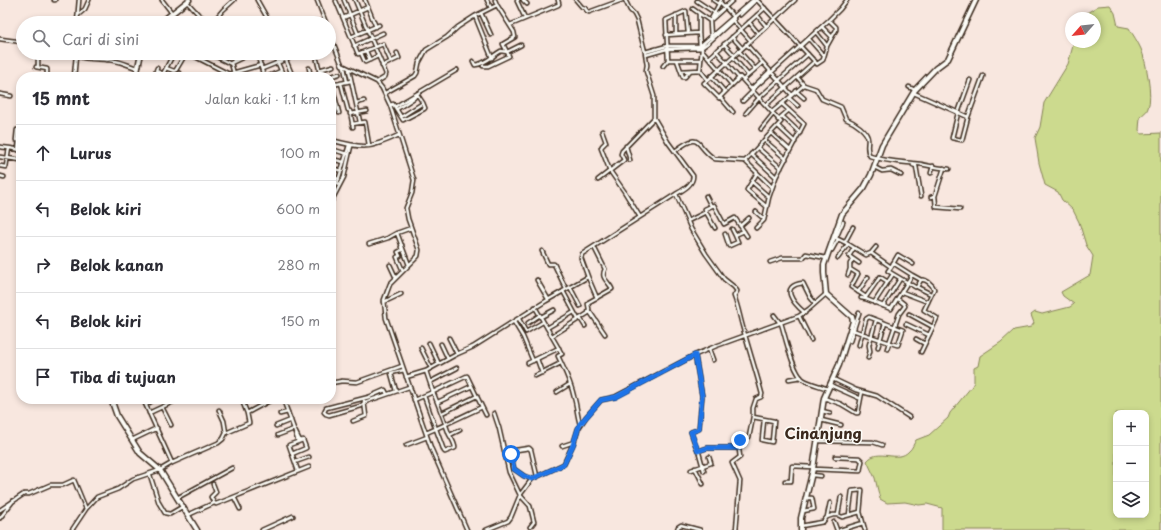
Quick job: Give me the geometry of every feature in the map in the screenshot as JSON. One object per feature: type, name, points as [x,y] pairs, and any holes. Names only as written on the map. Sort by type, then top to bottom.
[{"type":"street","points":[[78,16],[79,0]]},
{"type":"street","points":[[78,16],[85,9],[89,0]]},
{"type":"street","points":[[162,0],[172,14]]},
{"type":"street","points":[[218,16],[234,0]]},
{"type":"street","points":[[257,0],[266,16]]},
{"type":"street","points":[[317,0],[323,16]]},
{"type":"street","points":[[344,0],[358,34]]},
{"type":"street","points":[[355,0],[386,75],[377,82]]},
{"type":"street","points":[[365,0],[376,27]]},
{"type":"street","points":[[487,0],[491,8]]},
{"type":"street","points":[[483,66],[488,66],[509,56],[503,44],[514,39],[515,36],[495,0]]},
{"type":"street","points":[[518,0],[517,1],[525,18]]},
{"type":"street","points":[[523,0],[527,4]]},
{"type":"street","points":[[510,25],[558,5],[558,0]]},
{"type":"street","points":[[576,0],[589,12],[622,0]]},
{"type":"street","points":[[597,298],[581,257],[582,254],[594,248],[676,194],[690,184],[693,178],[654,118],[654,96],[646,71],[646,53],[637,20],[625,0]]},
{"type":"street","points":[[713,0],[720,2],[726,8],[750,40]]},
{"type":"street","points":[[711,20],[726,8],[733,0]]},
{"type":"street","points":[[646,53],[667,47],[701,48],[753,0]]},
{"type":"street","points":[[701,48],[757,0],[818,64],[823,60],[827,46],[837,28],[829,20]]},
{"type":"street","points":[[733,112],[720,97],[719,98],[704,83],[795,0]]},
{"type":"street","points":[[743,101],[771,72],[822,27],[840,9],[846,0]]},
{"type":"street","points":[[832,250],[842,214],[864,188],[882,145],[914,91],[948,58],[976,0]]},
{"type":"street","points":[[170,16],[188,1],[201,16]]},
{"type":"street","points":[[336,1],[358,54],[361,53],[366,62],[378,56]]},
{"type":"street","points":[[697,1],[715,13]]},
{"type":"street","points":[[711,38],[711,20],[720,2]]},
{"type":"street","points":[[385,93],[415,76],[419,62],[426,50],[447,37],[458,27],[475,16],[497,5]]},
{"type":"street","points":[[343,18],[368,8]]},
{"type":"street","points":[[709,58],[765,8]]},
{"type":"street","points":[[693,9],[711,20]]},
{"type":"street","points":[[668,60],[666,20],[686,11],[688,33]]},
{"type":"street","points":[[481,14],[491,35]]},
{"type":"street","points":[[699,14],[698,33],[701,48],[700,70],[708,80]]},
{"type":"street","points":[[676,15],[676,34]]},
{"type":"street","points":[[757,15],[766,26]]},
{"type":"street","points":[[475,16],[492,58]]},
{"type":"street","points":[[749,22],[758,33]]},
{"type":"street","points":[[351,38],[379,25]]},
{"type":"street","points":[[822,27],[832,37]]},
{"type":"street","points":[[816,32],[827,46]]},
{"type":"street","points":[[354,46],[383,33]]},
{"type":"street","points":[[666,34],[698,33]]},
{"type":"street","points":[[732,37],[742,48]]},
{"type":"street","points":[[0,39],[16,41]]},
{"type":"street","points":[[808,39],[824,57]]},
{"type":"street","points":[[361,53],[383,44],[391,62]]},
{"type":"street","points":[[724,44],[748,75]]},
{"type":"street","points":[[746,44],[792,95]]},
{"type":"street","points":[[473,61],[477,65],[492,58],[501,51],[507,52],[521,45]]},
{"type":"street","points":[[701,48],[732,85]]},
{"type":"street","points":[[366,51],[370,60]]},
{"type":"street","points":[[716,51],[739,78],[740,77],[743,80],[781,122],[745,161]]},
{"type":"street","points":[[739,51],[756,68]]},
{"type":"street","points":[[336,52],[339,60],[344,67],[377,82],[382,88],[390,105],[414,180],[412,193],[406,208],[419,250],[418,256],[390,284],[386,292],[384,302],[386,318],[436,462],[467,530]]},
{"type":"street","points":[[382,66],[399,58],[397,53]]},
{"type":"street","points":[[746,113],[778,80],[808,54]]},
{"type":"street","points":[[38,60],[37,67],[47,69],[47,72]]},
{"type":"street","points":[[74,72],[75,60]]},
{"type":"street","points":[[107,60],[137,68]]},
{"type":"street","points":[[137,72],[139,60]]},
{"type":"street","points":[[164,72],[170,60]]},
{"type":"street","points":[[166,68],[174,72],[182,60]]},
{"type":"street","points":[[201,60],[225,72]]},
{"type":"street","points":[[223,60],[231,64]]},
{"type":"street","points":[[259,60],[262,72]]},
{"type":"street","points":[[277,60],[281,71]]},
{"type":"street","points":[[262,69],[286,60],[291,72]]},
{"type":"street","points":[[317,60],[319,70],[332,66]]},
{"type":"street","points":[[662,66],[668,60],[701,60]]},
{"type":"street","points":[[677,60],[684,78],[690,71]]},
{"type":"street","points":[[231,64],[234,61]]},
{"type":"street","points":[[766,105],[815,61]]},
{"type":"street","points":[[743,80],[762,63]]},
{"type":"street","points":[[231,64],[233,72]]},
{"type":"street","points":[[236,72],[261,65]]},
{"type":"street","points":[[344,67],[347,82]]},
{"type":"street","points":[[157,68],[157,71],[159,72]]},
{"type":"street","points":[[309,68],[310,72]]},
{"type":"street","points":[[349,70],[360,122]]},
{"type":"street","points":[[396,108],[416,94],[457,70]]},
{"type":"street","points":[[681,71],[700,70]]},
{"type":"street","points":[[711,76],[725,92]]},
{"type":"street","points":[[970,80],[958,114],[952,138],[962,140],[968,117],[983,76]]},
{"type":"street","points":[[797,77],[804,85],[814,88],[822,99],[841,107],[846,119],[854,123],[868,137],[868,153],[870,156],[949,169]]},
{"type":"street","points":[[720,97],[739,78]]},
{"type":"street","points":[[336,84],[351,81]]},
{"type":"street","points":[[341,83],[353,127]]},
{"type":"street","points":[[761,129],[773,113],[804,85]]},
{"type":"street","points":[[909,86],[914,91],[958,114],[968,117]]},
{"type":"street","points":[[796,91],[804,98]]},
{"type":"street","points":[[0,94],[11,96]]},
{"type":"street","points":[[390,105],[393,104],[403,120],[406,120],[425,108],[416,94]]},
{"type":"street","points":[[789,98],[798,106]]},
{"type":"street","points":[[336,101],[339,113]]},
{"type":"street","points":[[356,103],[364,101]]},
{"type":"street","points":[[401,117],[423,103]]},
{"type":"street","points":[[756,228],[764,220],[772,186],[804,124],[782,104]]},
{"type":"street","points":[[778,120],[789,110]]},
{"type":"street","points":[[349,112],[359,113],[367,111]]},
{"type":"street","points":[[782,116],[800,133]]},
{"type":"street","points":[[598,180],[624,160],[621,153],[626,146],[654,118]]},
{"type":"street","points":[[352,124],[366,122],[369,145]]},
{"type":"street","points":[[778,126],[795,142]]},
{"type":"street","points":[[602,131],[606,142],[601,148],[610,171],[640,218]]},
{"type":"street","points":[[771,133],[790,150]]},
{"type":"street","points":[[336,142],[350,146],[374,146],[399,135]]},
{"type":"street","points":[[675,151],[691,140],[696,141],[715,159],[745,161],[772,186]]},
{"type":"street","points":[[764,140],[786,159]]},
{"type":"street","points":[[339,183],[350,146]]},
{"type":"street","points":[[336,189],[346,163],[350,146]]},
{"type":"street","points":[[626,146],[630,160]]},
{"type":"street","points":[[0,147],[16,149]]},
{"type":"street","points":[[0,166],[6,167],[9,148]]},
{"type":"street","points":[[758,148],[781,168]]},
{"type":"street","points":[[336,151],[347,154]]},
{"type":"street","points":[[751,154],[776,177]]},
{"type":"street","points":[[0,157],[16,160]]},
{"type":"street","points":[[336,160],[346,163]]},
{"type":"street","points":[[913,164],[916,166],[921,196]]},
{"type":"street","points":[[931,173],[933,166]]},
{"type":"street","points":[[874,167],[882,171],[891,170],[901,175]]},
{"type":"street","points":[[944,168],[935,196],[936,207],[960,209]]},
{"type":"street","points":[[336,169],[342,171]]},
{"type":"street","points":[[757,173],[747,190],[767,207]]},
{"type":"street","points":[[752,182],[769,197]]},
{"type":"street","points":[[676,194],[693,232],[706,254],[724,279],[737,291],[734,296],[762,394],[756,399],[753,408],[753,417],[749,437],[738,442],[740,457],[732,463],[740,481],[736,530]]},
{"type":"street","points":[[706,196],[711,206],[714,205],[724,224],[735,218],[747,236]]},
{"type":"street","points":[[930,197],[935,196]]},
{"type":"street","points":[[688,221],[706,212],[705,209],[711,206]]},
{"type":"street","points":[[706,212],[715,228]]},
{"type":"street","points":[[756,212],[764,220]]},
{"type":"street","points":[[740,226],[749,218]]},
{"type":"street","points":[[844,222],[826,258],[824,269],[826,294],[852,317],[853,321],[850,341]]},
{"type":"street","points":[[838,258],[853,227]]},
{"type":"street","points":[[369,244],[411,228]]},
{"type":"street","points":[[725,234],[729,246],[738,242],[732,229]]},
{"type":"street","points":[[735,235],[744,231]]},
{"type":"street","points":[[397,233],[409,266]]},
{"type":"street","points":[[836,238],[866,255],[876,247]]},
{"type":"street","points":[[402,245],[402,250],[398,252],[400,256],[397,257],[403,271]]},
{"type":"street","points":[[588,313],[588,304],[590,301],[604,295],[612,288],[604,279],[603,274],[605,268],[594,248]]},
{"type":"street","points":[[854,248],[849,256],[859,263]]},
{"type":"street","points":[[542,251],[548,264],[554,264],[574,312],[585,326]]},
{"type":"street","points":[[871,252],[891,267]]},
{"type":"street","points":[[770,262],[782,258],[803,258],[806,254],[826,258]]},
{"type":"street","points":[[913,264],[898,255],[888,271],[915,287]]},
{"type":"street","points":[[848,275],[850,264],[853,259]]},
{"type":"street","points":[[893,263],[921,280],[927,281],[933,286],[934,290],[924,310],[937,318],[921,352]]},
{"type":"street","points":[[390,265],[396,278]]},
{"type":"street","points":[[850,269],[858,274],[850,287],[866,298],[890,310],[912,275]]},
{"type":"street","points":[[874,302],[893,274]]},
{"type":"street","points":[[406,377],[426,371],[473,347],[519,319],[548,299],[588,277]]},
{"type":"street","points":[[858,292],[868,277]]},
{"type":"street","points":[[866,298],[880,277],[888,282]]},
{"type":"street","points":[[883,306],[900,279]]},
{"type":"street","points":[[537,280],[548,299]]},
{"type":"street","points":[[921,280],[917,287],[931,294]]},
{"type":"street","points":[[804,313],[790,296],[791,288],[804,284],[815,304]]},
{"type":"street","points":[[570,287],[580,306]]},
{"type":"street","points":[[902,292],[928,302]]},
{"type":"street","points":[[384,302],[402,294]]},
{"type":"street","points":[[486,530],[508,521],[520,495],[532,479],[564,464],[580,424],[602,399],[616,397],[709,349],[745,334],[799,316],[826,294]]},
{"type":"street","points":[[861,298],[866,298]]},
{"type":"street","points":[[887,349],[894,326],[905,305],[900,300]]},
{"type":"street","points":[[535,307],[562,354],[558,356],[565,370],[574,396],[580,424]]},
{"type":"street","points":[[528,323],[554,310]]},
{"type":"street","points":[[547,328],[574,312]]},
{"type":"street","points":[[552,336],[591,312],[605,334]]},
{"type":"street","points":[[830,503],[827,517],[823,522],[801,528],[802,511],[813,468],[824,398],[859,313]]},
{"type":"street","points":[[909,314],[933,327]]},
{"type":"street","points":[[774,315],[781,323],[789,353],[804,381],[829,387],[859,398]]},
{"type":"street","points":[[799,316],[811,340]]},
{"type":"street","points":[[852,330],[862,334],[899,344],[903,330],[867,318],[862,334],[859,344]]},
{"type":"street","points":[[519,319],[526,332],[543,322]]},
{"type":"street","points":[[868,358],[876,320]]},
{"type":"street","points":[[514,322],[523,337],[532,361]]},
{"type":"street","points":[[878,347],[885,323]]},
{"type":"street","points":[[906,324],[929,335]]},
{"type":"street","points":[[449,338],[457,354]]},
{"type":"street","points":[[916,339],[925,344]]},
{"type":"street","points":[[429,343],[439,364]]},
{"type":"street","points":[[441,344],[448,359]]},
{"type":"street","points":[[421,348],[431,368]]},
{"type":"street","points":[[528,362],[559,348]]},
{"type":"street","points":[[709,349],[713,360]]},
{"type":"street","points":[[695,355],[702,396],[699,429],[691,432],[704,471]]},
{"type":"street","points":[[537,359],[542,373]]},
{"type":"street","points":[[535,376],[561,363]]},
{"type":"street","points":[[336,382],[357,382],[402,366]]},
{"type":"street","points":[[430,382],[456,368]]},
{"type":"street","points":[[396,391],[391,373],[404,370]]},
{"type":"street","points":[[424,396],[445,452],[455,447],[426,371]]},
{"type":"street","points":[[414,400],[467,376],[486,415]]},
{"type":"street","points":[[789,379],[801,377]]},
{"type":"street","points":[[833,379],[862,392],[877,396],[908,417]]},
{"type":"street","points":[[557,392],[570,384]]},
{"type":"street","points":[[438,402],[472,386]]},
{"type":"street","points":[[387,394],[385,390],[360,400],[326,408],[324,412],[329,415],[361,406],[365,402],[409,387]]},
{"type":"street","points":[[824,398],[841,404],[858,413],[862,392]]},
{"type":"street","points":[[442,413],[477,396]]},
{"type":"street","points":[[360,400],[365,402]]},
{"type":"street","points":[[353,421],[366,416],[365,402]]},
{"type":"street","points":[[113,404],[118,416],[140,453],[160,470],[197,530]]},
{"type":"street","points":[[149,413],[168,404]]},
{"type":"street","points":[[226,433],[249,423],[243,404]]},
{"type":"street","points":[[247,413],[264,404]]},
{"type":"street","points":[[285,404],[299,441]]},
{"type":"street","points":[[146,405],[172,463]]},
{"type":"street","points":[[406,445],[482,406]]},
{"type":"street","points":[[162,407],[171,425]]},
{"type":"street","points":[[72,530],[86,509],[97,497],[118,489],[133,479],[150,475],[172,463],[218,443],[223,439],[226,433],[224,421],[219,410]]},
{"type":"street","points":[[822,411],[830,413]]},
{"type":"street","points":[[280,414],[288,412]]},
{"type":"street","points":[[494,413],[509,472],[520,495],[529,503],[531,508],[534,522],[530,527]]},
{"type":"street","points":[[753,417],[774,421],[772,442],[762,440],[764,420]]},
{"type":"street","points":[[276,426],[291,420]]},
{"type":"street","points":[[820,420],[841,425]]},
{"type":"street","points":[[132,440],[157,428]]},
{"type":"street","points":[[278,435],[294,429]]},
{"type":"street","points":[[450,435],[460,430]]},
{"type":"street","points":[[292,454],[306,448],[302,440],[289,445],[292,454],[298,471]]},
{"type":"street","points":[[817,440],[873,442],[882,444]]},
{"type":"street","points":[[562,446],[574,442]]},
{"type":"street","points":[[499,451],[528,448],[531,450],[537,476]]},
{"type":"street","points":[[698,451],[707,448],[739,448]]},
{"type":"street","points":[[510,451],[514,469],[524,476],[532,479]]},
{"type":"street","points":[[295,462],[309,457]]},
{"type":"street","points":[[691,470],[712,463],[709,457]]},
{"type":"street","points":[[785,481],[791,482],[792,466],[860,471],[862,460],[859,458],[835,458]]},
{"type":"street","points":[[188,516],[214,503],[220,503],[309,467]]},
{"type":"street","points":[[176,498],[232,468]]},
{"type":"street","points":[[695,468],[703,484]]},
{"type":"street","points":[[150,475],[159,503],[165,513],[170,514],[182,507]]},
{"type":"street","points":[[811,475],[822,476]]},
{"type":"street","points":[[0,510],[24,494],[30,494],[48,486],[63,485],[74,480],[86,509]]},
{"type":"street","points":[[213,484],[216,492],[211,497],[214,503]]},
{"type":"street","points":[[849,515],[853,490],[862,490],[860,512],[865,530]]},
{"type":"street","points":[[234,497],[240,509]]},
{"type":"street","points":[[838,515],[841,497]]},
{"type":"street","points":[[802,511],[814,509],[812,498],[806,498]]},
{"type":"street","points":[[0,518],[13,500]]},
{"type":"street","points":[[827,517],[838,515],[842,517],[860,512]]},
{"type":"street","points":[[262,530],[293,516]]},
{"type":"street","points":[[834,522],[837,530]]},
{"type":"street","points":[[840,530],[863,523]]},
{"type":"street","points":[[677,530],[681,525],[700,530]]},
{"type":"green space","points":[[1110,5],[1115,13],[1118,26],[1129,28],[1140,46],[1147,70],[1150,95],[1146,112],[1140,117],[1139,130],[1141,134],[1161,133],[1161,530],[942,530],[942,508],[927,504],[919,505],[905,502],[887,503],[880,499],[875,478],[867,461],[877,455],[904,455],[911,449],[916,440],[929,435],[948,418],[950,413],[972,386],[974,382],[974,368],[978,366],[980,356],[1001,342],[1014,330],[1031,327],[1034,323],[1031,315],[1035,312],[1042,314],[1070,307],[1074,304],[1063,296],[1061,292],[1090,275],[1093,256],[1086,245],[1079,222],[1073,210],[1062,200],[1058,192],[1045,185],[1039,163],[1035,138],[1040,127],[1044,103],[1068,64],[1072,48],[1101,48],[1101,12],[1088,12],[1098,6]]},
{"type":"district","name":"Cinanjung","points":[[823,434]]},
{"type":"route","points":[[511,454],[514,469],[524,476],[532,479],[564,464],[573,445],[580,424],[601,400],[616,397],[695,355],[702,396],[699,429],[691,432],[698,451],[707,448],[739,448],[738,442],[740,440]]}]
